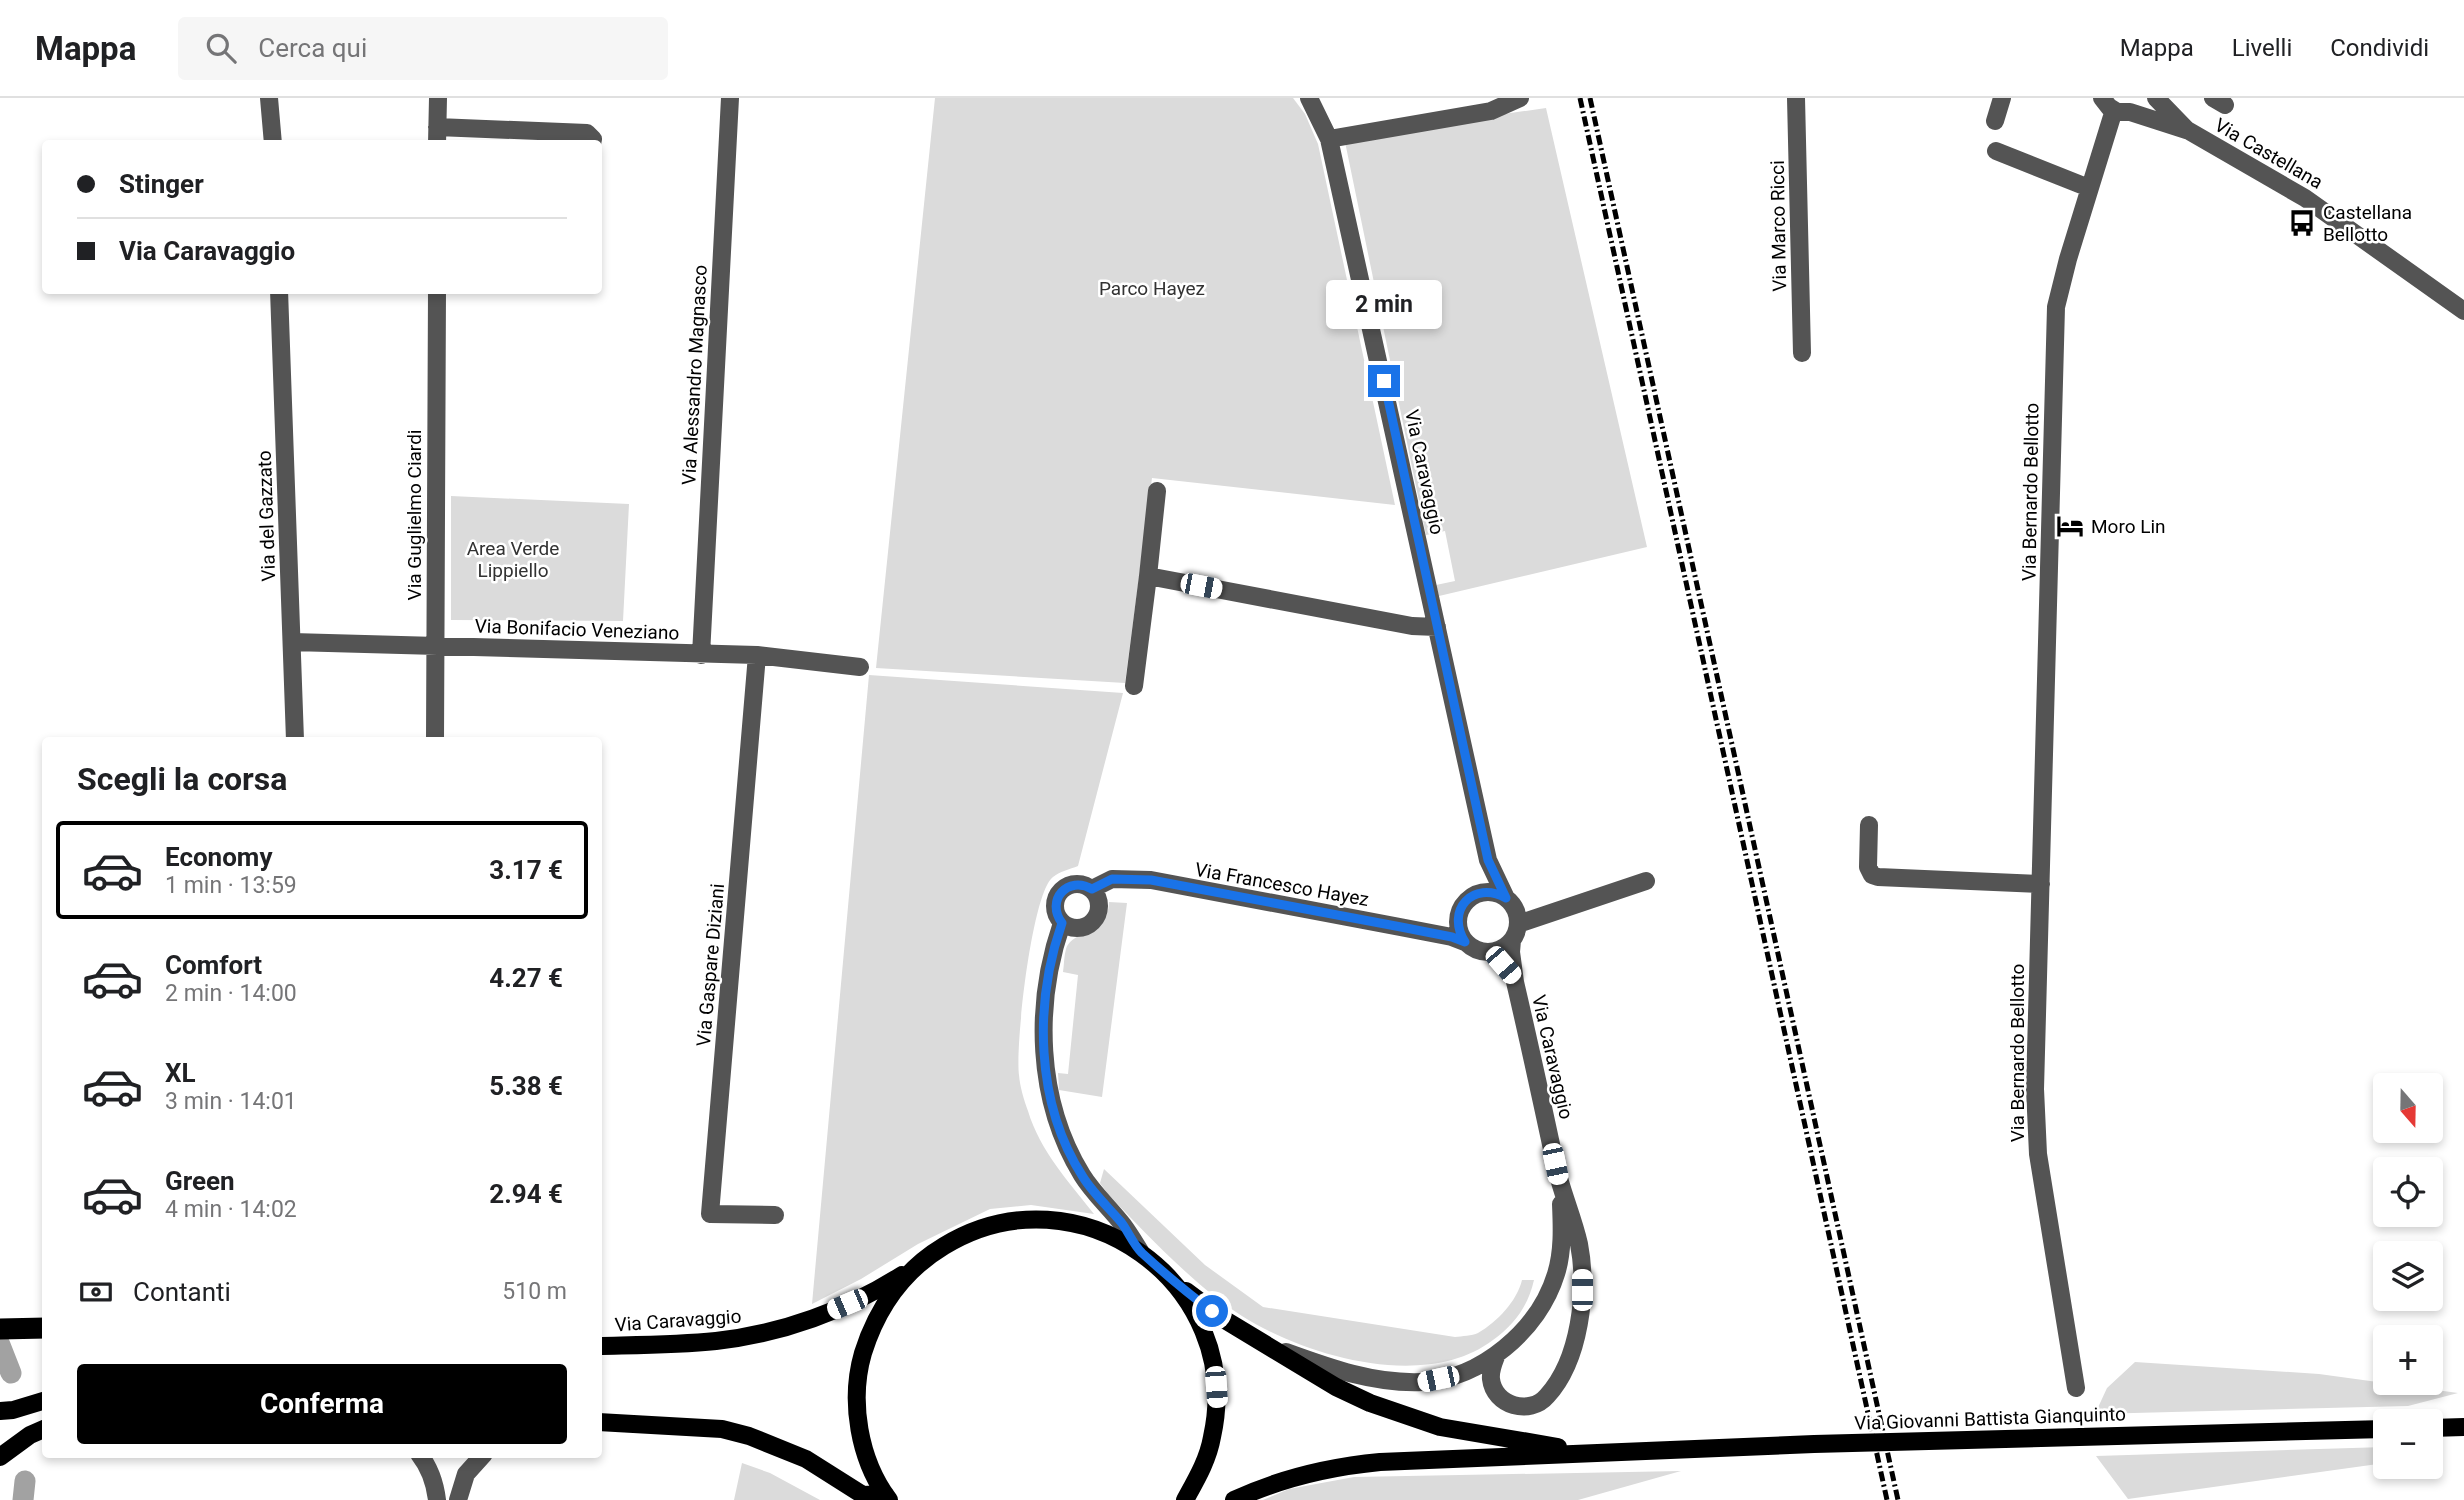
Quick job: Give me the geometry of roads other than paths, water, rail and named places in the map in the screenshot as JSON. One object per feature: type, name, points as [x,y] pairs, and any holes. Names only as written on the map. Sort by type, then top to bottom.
[{"type":"highway","points":[[6,1329],[42,1328]]},
{"type":"main road","points":[[887,1497],[872,1470],[858,1417],[857,1390],[861,1363],[868,1336],[880,1311],[895,1288],[914,1268],[956,1239],[1004,1222],[1030,1219],[1081,1225],[1106,1233],[1140,1251],[1171,1279],[1191,1307],[1206,1337],[1214,1370],[1217,1404],[1212,1438],[1202,1470],[1185,1500]]},
{"type":"main road","name":"Via Caravaggio","points":[[602,1346],[717,1341],[778,1329],[861,1298],[914,1268]]},
{"type":"main road","name":"Via Giovanni Battista Gianquinto","points":[[1171,1279],[1218,1316],[1336,1387],[1405,1416],[1440,1427],[1485,1436],[1596,1452]]},
{"type":"main road","points":[[0,1411],[42,1401]]},
{"type":"main road","points":[[602,1422],[722,1429],[749,1436],[806,1459],[863,1495],[887,1497]]},
{"type":"main road","points":[[2443,1428],[2464,1427]]},
{"type":"main road","name":"Via Giovanni Battista Gianquinto","points":[[1234,1500],[1296,1476],[1348,1465],[1635,1450],[2373,1429]]},
{"type":"main road","points":[[0,1457],[30,1435],[42,1430]]},
{"type":"street","points":[[269,98],[273,140]]},
{"type":"street","points":[[438,98],[437,135],[587,133],[593,140]]},
{"type":"street","name":"Via Alessandro Magnasco","points":[[701,655],[730,98]]},
{"type":"street","name":"Via Caravaggio","points":[[1309,98],[1329,139],[1488,860],[1506,898],[1517,914],[1511,953],[1514,977],[1560,1187],[1579,1244],[1582,1269],[1581,1313],[1576,1338],[1554,1387],[1540,1403],[1525,1407],[1500,1399],[1495,1393],[1491,1371],[1497,1354]]},
{"type":"street","points":[[1329,139],[1490,111],[1520,98]]},
{"type":"street","name":"Via Marco Ricci","points":[[1796,98],[1802,353]]},
{"type":"street","points":[[1995,121],[2002,98]]},
{"type":"street","points":[[2110,104],[2140,106],[2144,98]]},
{"type":"street","name":"Via Castellana","points":[[2156,98],[2189,131]]},
{"type":"street","name":"Via Castellana","points":[[2110,104],[2189,131],[2305,198],[2464,311]]},
{"type":"street","name":"Via Bernardo Bellotto","points":[[2076,1388],[2038,1154],[2035,1089],[2040,884],[2056,307],[2110,104]]},
{"type":"street","points":[[1996,151],[2089,188]]},
{"type":"street","name":"Via del Gazzato","points":[[279,294],[295,737]]},
{"type":"street","name":"Via Guglielmo Ciardi","points":[[435,737],[436,294]]},
{"type":"street","points":[[1134,686],[1157,491]]},
{"type":"street","points":[[1148,576],[1412,626],[1437,627]]},
{"type":"street","name":"Via Bonifacio Veneziano","points":[[292,642],[757,655],[860,667]]},
{"type":"street","name":"Via Gaspare Diziani","points":[[757,655],[710,1214],[775,1215]]},
{"type":"street","points":[[1869,825],[1868,867],[1872,875],[2040,884]]},
{"type":"street","name":"Via Caravaggio","points":[[1488,860],[1477,885],[1478,893],[1469,898],[1458,914],[1457,924],[1465,942],[1482,952],[1492,952],[1514,977]]},
{"type":"street","name":"Via Francesco Hayez","points":[[1092,889],[1112,879],[1151,880],[1452,937],[1465,942]]},
{"type":"street","points":[[1492,952],[1503,948],[1515,932],[1646,881]]},
{"type":"street","points":[[1062,923],[1082,928],[1094,921],[1100,908],[1097,894],[1085,885],[1071,885],[1059,894],[1055,906],[1062,923],[1049,970],[1045,1002],[1045,1065],[1052,1100],[1067,1146],[1084,1178],[1123,1225],[1140,1251]]},
{"type":"street","points":[[1478,893],[1497,893],[1506,898]]},
{"type":"street","name":"Via Caravaggio","points":[[1264,1344],[1351,1374],[1410,1382],[1424,1382],[1466,1370],[1497,1354],[1517,1338],[1538,1313],[1556,1275],[1560,1248],[1560,1187]]},
{"type":"street","points":[[602,1430],[662,1425]]},
{"type":"street","points":[[422,1458],[429,1468],[437,1500]]},
{"type":"street","points":[[458,1500],[466,1474],[480,1458]]},
{"type":"waterway","points":[[0,1345],[11,1373]]},
{"type":"waterway","points":[[23,1500],[25,1481]]},
{"type":"railway","points":[[1580,98],[1887,1500]]},
{"type":"railway","points":[[1590,98],[1898,1500]]},
{"type":"place","name":"Castellana Bellotto","points":[[2302,223]]},
{"type":"place","name":"Moro Lin","points":[[2070,526]]},
{"type":"park label","name":"Parco Hayez","points":[[1152,288]]},
{"type":"park label","name":"Area Verde Lippiello","points":[[513,559]]}]
